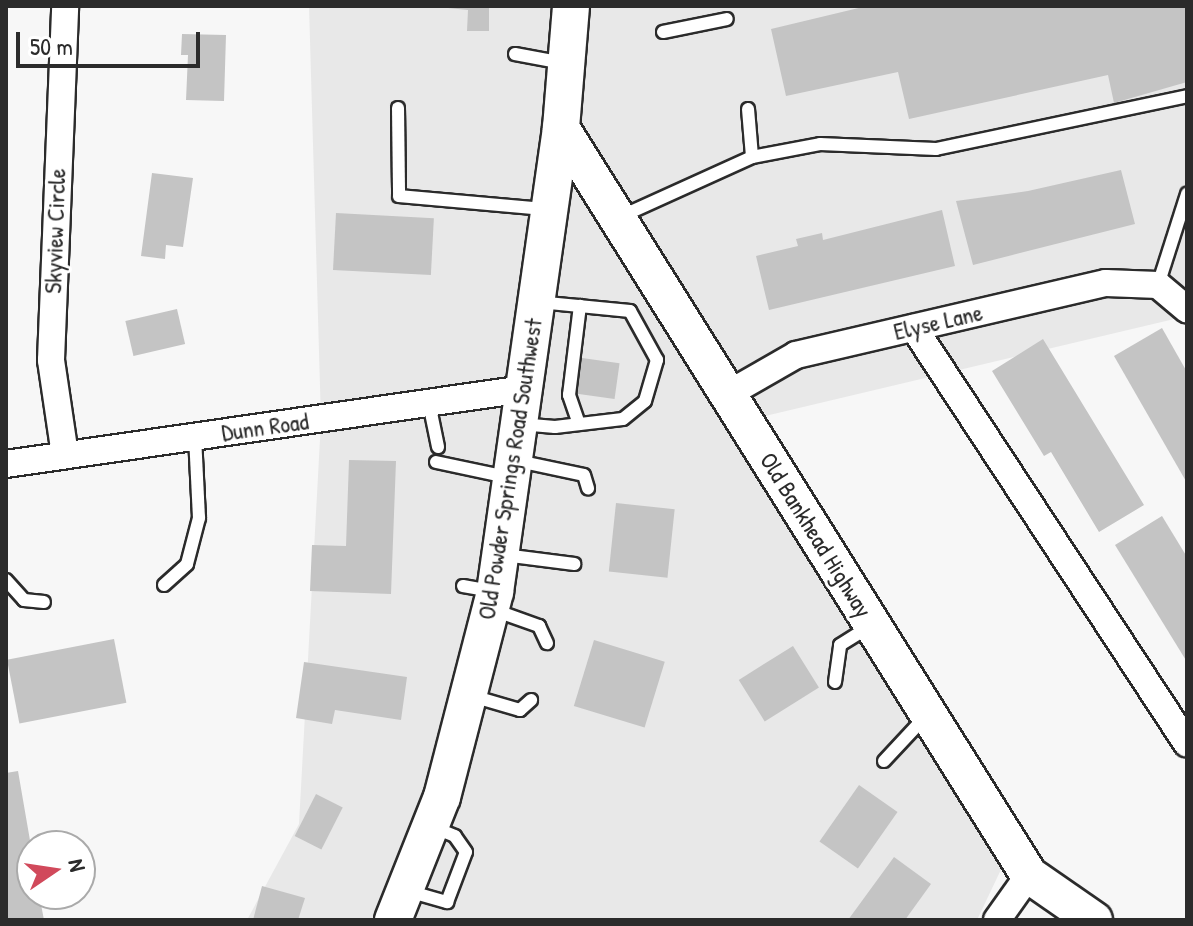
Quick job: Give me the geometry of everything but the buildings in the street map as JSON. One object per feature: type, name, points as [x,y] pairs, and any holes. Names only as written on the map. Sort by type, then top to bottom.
[{"type":"street","name":"Skyview Circle","points":[[65,6],[51,360],[65,455]]},
{"type":"street","name":"Old Powder Springs Road Southwest","points":[[399,905],[431,826],[469,695],[483,596],[501,555],[561,128],[571,6]]},
{"type":"street","name":"Old Bankhead Highway","points":[[561,128],[1029,875],[1094,920]]},
{"type":"street","name":"Elyse Lane","points":[[728,394],[796,355],[1106,283],[1158,285]]},
{"type":"street","points":[[1158,285],[1187,309]]},
{"type":"street","points":[[914,328],[1187,743]]},
{"type":"street","name":"Dunn Road","points":[[6,464],[524,389]]},
{"type":"street","points":[[997,920],[1029,875]]},
{"type":"lane","points":[[663,32],[727,19]]},
{"type":"lane","points":[[515,54],[566,64]]},
{"type":"lane","points":[[618,218],[752,157],[820,144],[936,149],[1187,96]]},
{"type":"lane","points":[[398,108],[399,196],[549,209]]},
{"type":"lane","points":[[748,109],[752,157]]},
{"type":"lane","points":[[1158,285],[1187,194]]},
{"type":"lane","points":[[519,424],[579,424],[623,419],[645,401],[657,360],[630,311],[536,301]]},
{"type":"lane","points":[[579,424],[569,395],[580,306]]},
{"type":"lane","points":[[429,403],[438,447]]},
{"type":"lane","points":[[164,585],[187,564],[199,518],[195,437]]},
{"type":"lane","points":[[436,462],[584,475],[588,488]]},
{"type":"lane","points":[[501,555],[574,564]]},
{"type":"lane","points":[[6,580],[24,600],[44,602]]},
{"type":"lane","points":[[483,596],[539,626],[547,643]]},
{"type":"lane","points":[[835,682],[840,645],[872,624]]},
{"type":"lane","points":[[469,695],[520,710],[531,700]]},
{"type":"lane","points":[[884,761],[905,732],[928,714]]},
{"type":"shaded area","points":[[309,6],[1187,6],[1187,316],[752,419],[1016,838],[977,920],[247,920],[299,824],[321,421]]}]
